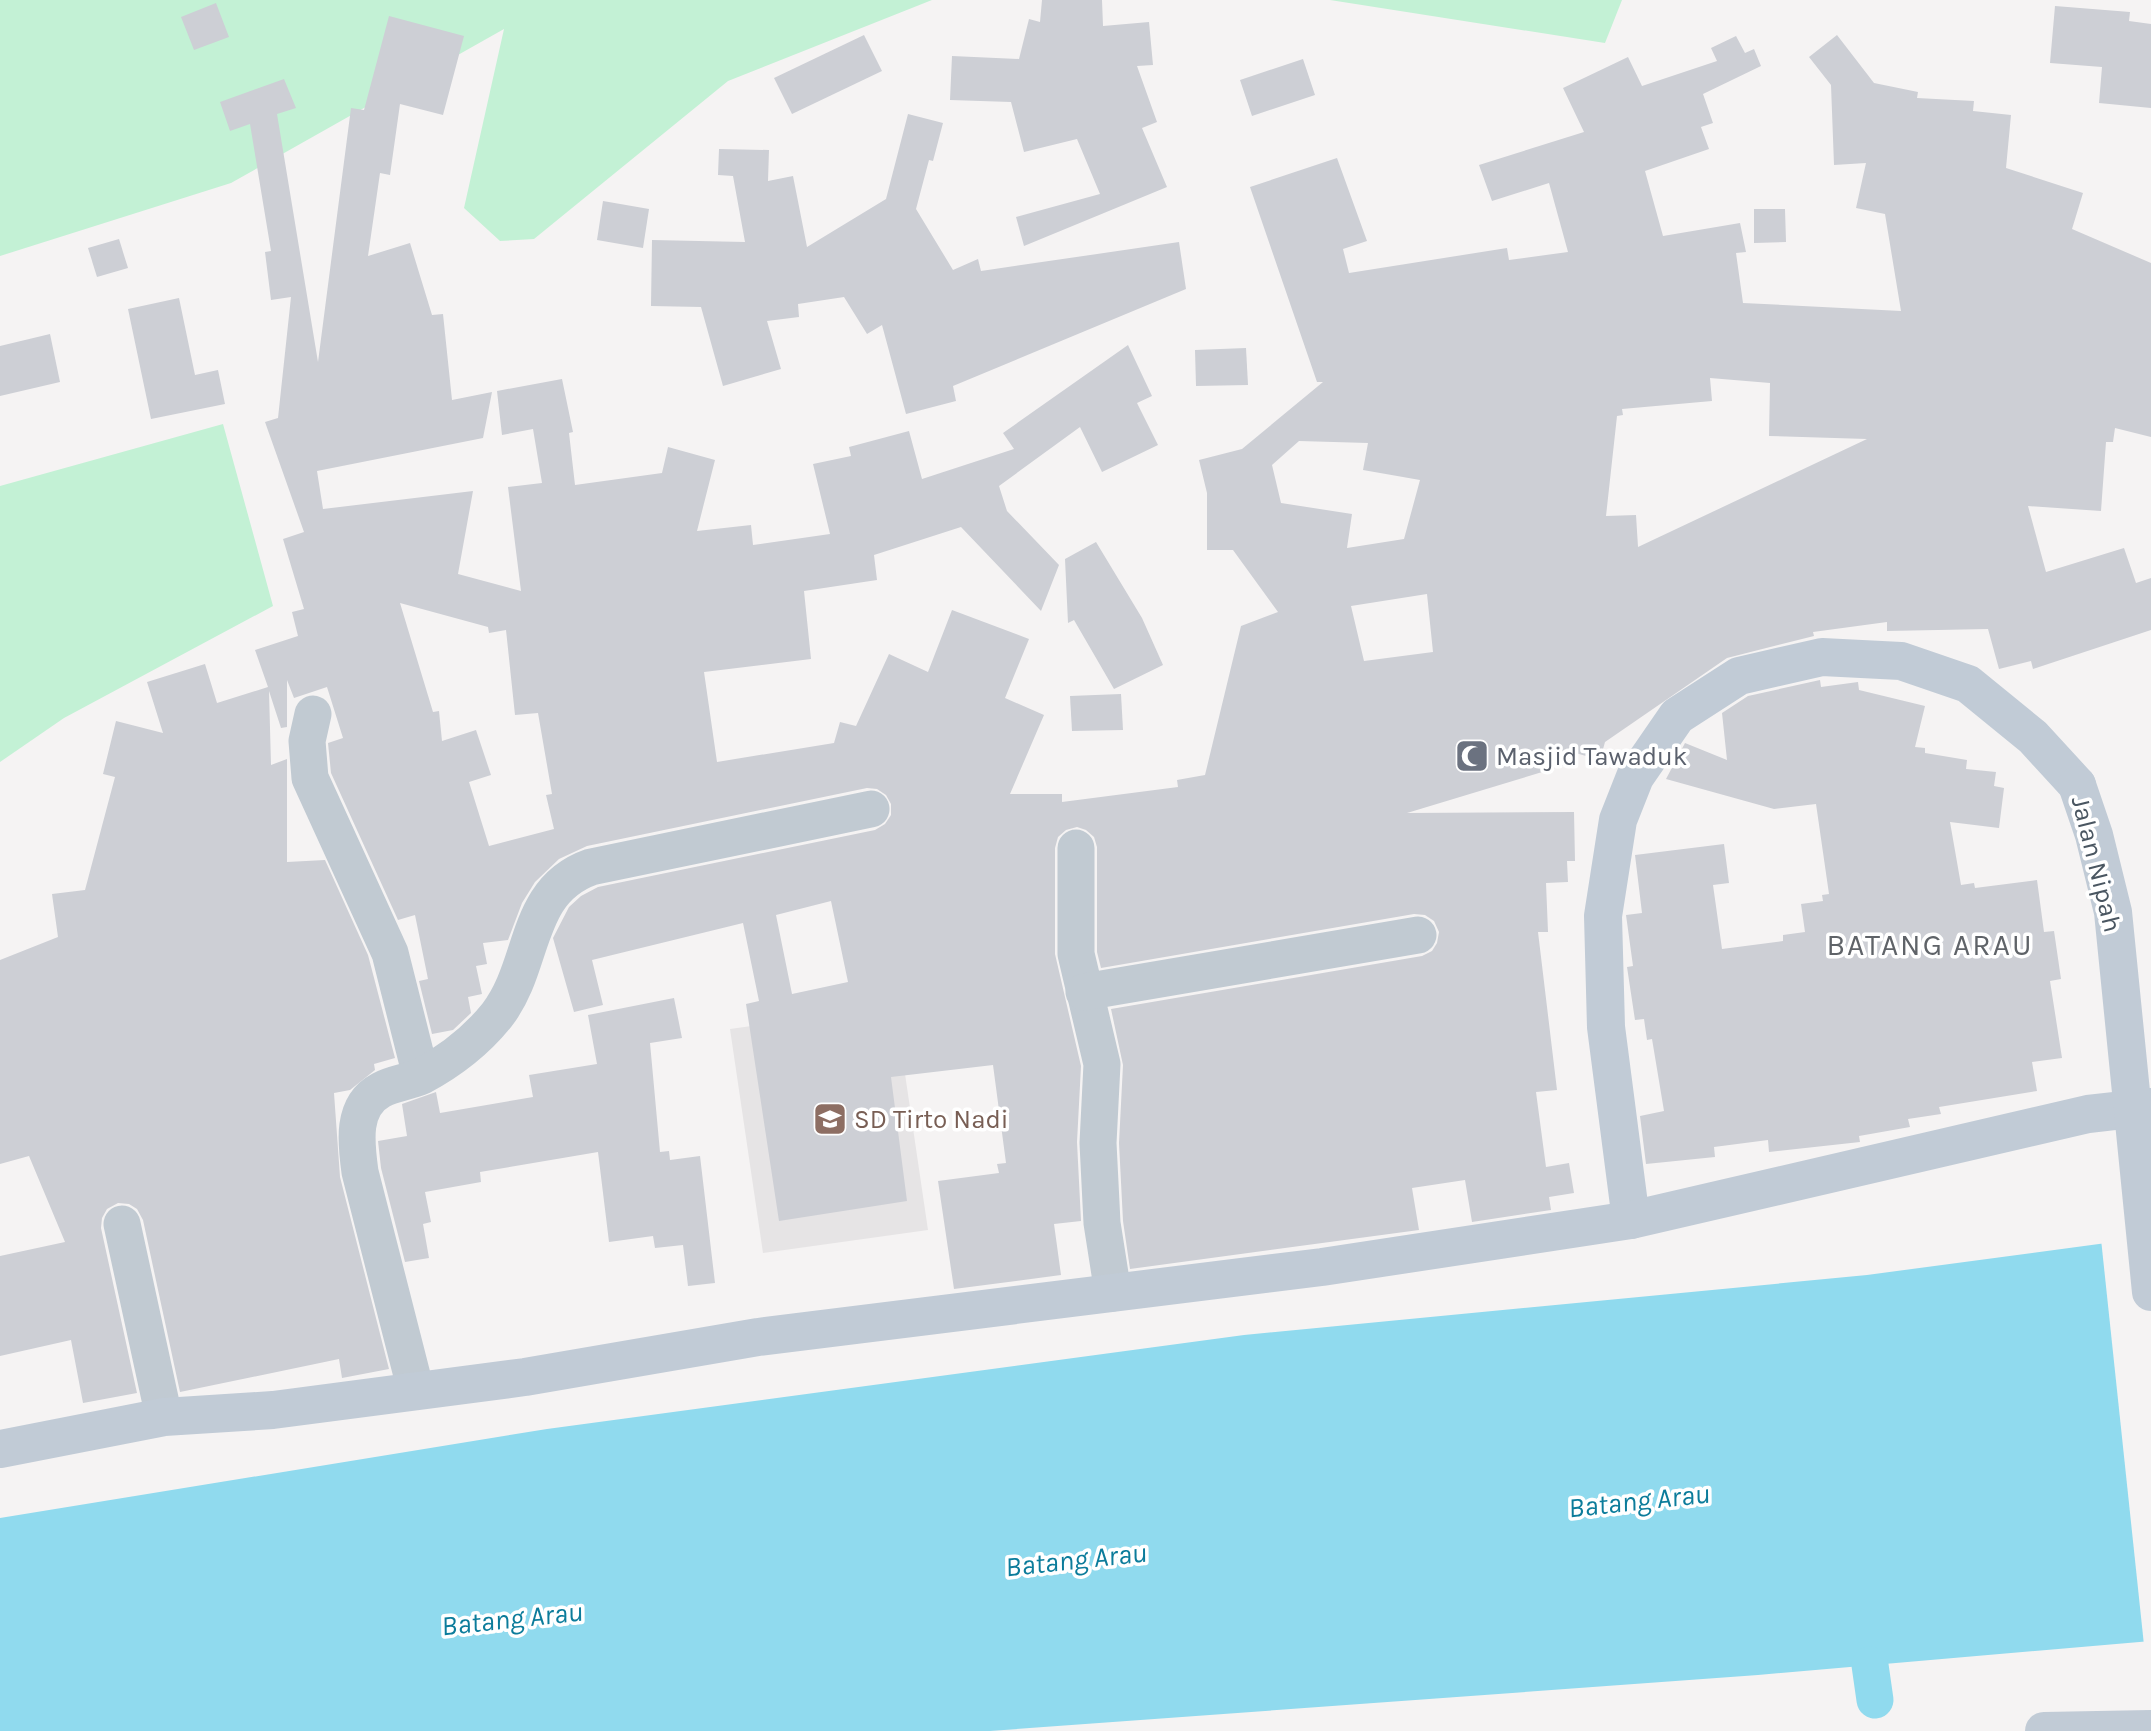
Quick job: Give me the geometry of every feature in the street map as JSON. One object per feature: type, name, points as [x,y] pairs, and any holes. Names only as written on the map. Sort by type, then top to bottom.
[{"type":"street","name":"Jalan Nipah","points":[[1630,1220],[1606,1027],[1603,916],[1618,820],[1635,777],[1677,716],[1739,676],[1822,657],[1901,661],[1968,684],[2032,737],[2077,785],[2094,835],[2113,912],[2151,1292]]},
{"type":"street","points":[[313,714],[307,741],[310,778],[390,953],[421,1076]]},
{"type":"street","points":[[416,1391],[360,1172],[356,1140],[359,1117],[367,1101],[381,1090],[421,1076],[460,1052],[498,1014],[512,989],[548,897],[570,874],[871,809]]},
{"type":"street","points":[[1076,848],[1076,954],[1102,1064],[1098,1143],[1102,1223],[1113,1293]]},
{"type":"street","points":[[1084,992],[1418,935]]},
{"type":"street","points":[[0,1449],[164,1418],[273,1410],[525,1377],[758,1337],[1322,1267],[1630,1220],[2088,1114],[2151,1107]]},
{"type":"street","points":[[122,1224],[164,1418]]},
{"type":"street","points":[[2044,1731],[2151,1729]]},
{"type":"shaded area","points":[[895,1006],[928,1230],[763,1253],[730,1029]]},
{"type":"green space","points":[[0,0],[932,0],[728,81],[534,239],[500,241],[464,208],[504,29],[231,183],[0,256]]},
{"type":"green space","points":[[1330,0],[1622,0],[1605,43]]},
{"type":"green space","points":[[223,424],[273,606],[64,718],[0,762],[0,486]]},
{"type":"water","name":"Batang Arau","points":[[2151,1237],[2151,1641],[1758,1675],[990,1731],[0,1731],[0,1518],[547,1429],[1244,1335],[1867,1275]]},
{"type":"pier","points":[[2151,1234],[2151,1645],[2144,1645],[2101,1239]]},
{"type":"building","points":[[1042,0],[1102,0],[1103,26],[1149,22],[1153,65],[1137,66],[1157,122],[1142,128],[1167,187],[1024,246],[1016,217],[1100,194],[1077,139],[1024,152],[1011,102],[950,100],[952,56],[1019,59],[1029,19],[1040,22]]},
{"type":"building","points":[[216,3],[229,37],[194,50],[181,17]]},
{"type":"building","points":[[2055,6],[2130,12],[2129,21],[2151,24],[2151,108],[2099,103],[2102,67],[2050,63]]},
{"type":"building","points":[[389,16],[464,36],[443,115],[400,104],[390,175],[380,173],[368,256],[410,243],[432,315],[443,314],[452,400],[492,392],[483,438],[317,471],[323,509],[473,491],[458,574],[521,591],[508,487],[542,483],[533,429],[502,435],[497,391],[562,379],[573,432],[569,433],[575,485],[662,473],[668,447],[715,460],[697,531],[751,525],[753,545],[830,534],[813,464],[851,456],[849,447],[909,431],[922,479],[1014,449],[1003,433],[1128,345],[1152,396],[1137,403],[1158,445],[1102,472],[1080,427],[999,486],[1007,511],[1059,565],[1041,611],[961,527],[874,555],[877,580],[804,591],[811,659],[704,672],[717,762],[834,743],[840,722],[856,726],[889,654],[928,672],[952,610],[1029,639],[1005,698],[1044,715],[1010,794],[1062,794],[1062,802],[1178,787],[1177,780],[1205,775],[1241,626],[1278,612],[1233,550],[1207,550],[1207,493],[1199,460],[1242,449],[1323,382],[1317,382],[1250,187],[1337,158],[1367,241],[1343,249],[1349,273],[1507,248],[1509,260],[1568,252],[1549,183],[1492,201],[1479,165],[1584,132],[1563,88],[1628,57],[1642,86],[1717,61],[1711,48],[1736,36],[1745,53],[1754,49],[1761,66],[1703,94],[1713,123],[1701,127],[1709,149],[1645,171],[1663,236],[1740,223],[1746,252],[1736,253],[1743,303],[1901,311],[1885,214],[1856,208],[1866,163],[1834,165],[1831,85],[1809,57],[1837,35],[1874,83],[1918,92],[1917,98],[1974,101],[1973,111],[2011,115],[2006,168],[2083,193],[2072,229],[2151,263],[2151,437],[2115,428],[2113,442],[2106,442],[2101,511],[2028,506],[2046,572],[2124,548],[2136,583],[2151,578],[2151,630],[2033,669],[2031,661],[1999,669],[1988,629],[1887,631],[1887,622],[1813,632],[1814,636],[1727,658],[1605,742],[1600,760],[1572,752],[1572,763],[1407,813],[1574,812],[1575,861],[1567,861],[1568,882],[1546,883],[1548,932],[1538,932],[1557,1090],[1536,1092],[1546,1167],[1569,1163],[1574,1193],[1549,1197],[1551,1210],[1472,1222],[1465,1180],[1412,1188],[1419,1230],[1130,1269],[1123,1221],[1119,1143],[1123,1065],[1111,1009],[1422,956],[1432,951],[1439,932],[1434,921],[1425,915],[1414,914],[1101,968],[1097,952],[1097,847],[1094,837],[1086,830],[1077,827],[1066,830],[1058,837],[1055,848],[1055,954],[1081,1066],[1077,1142],[1081,1221],[1054,1224],[1061,1275],[954,1289],[938,1181],[999,1173],[997,1164],[1006,1163],[993,1065],[891,1077],[907,1201],[779,1221],[746,1004],[759,1001],[743,923],[592,960],[603,1005],[574,1012],[553,938],[569,907],[581,896],[598,887],[875,830],[885,824],[891,815],[891,804],[886,795],[877,789],[867,788],[587,846],[559,859],[535,882],[522,903],[508,940],[483,943],[487,964],[476,966],[482,994],[468,997],[471,1013],[453,1030],[432,1034],[419,981],[428,979],[415,915],[398,920],[331,773],[328,743],[343,738],[327,687],[294,698],[287,680],[287,727],[281,728],[269,691],[271,765],[287,759],[287,862],[325,860],[368,955],[395,1058],[374,1064],[375,1070],[350,1090],[334,1093],[340,1177],[389,1369],[342,1378],[339,1359],[180,1392],[143,1220],[137,1209],[129,1204],[118,1203],[107,1209],[101,1228],[137,1393],[83,1403],[71,1340],[0,1356],[0,1256],[65,1242],[29,1156],[0,1164],[0,960],[58,937],[52,894],[85,890],[115,777],[103,774],[116,721],[163,733],[147,682],[205,664],[217,703],[268,687],[255,650],[298,636],[292,612],[304,609],[283,539],[304,532],[265,422],[278,418],[291,297],[271,300],[265,252],[271,251],[250,124],[230,131],[220,102],[284,79],[296,108],[277,114],[318,362],[351,108],[364,110]],"holes":[[[1710,378],[1770,383],[1769,436],[1867,439],[1638,547],[1636,515],[1606,516],[1617,416],[1623,415],[1622,409],[1712,401]],[[1299,441],[1368,443],[1363,470],[1420,480],[1404,539],[1347,548],[1352,514],[1281,503],[1272,465]],[[1427,594],[1433,652],[1364,661],[1351,606]],[[400,603],[488,627],[489,633],[506,630],[515,715],[538,713],[552,794],[546,795],[554,829],[489,846],[469,782],[491,775],[476,730],[442,741],[439,711],[433,712]],[[831,901],[848,982],[792,994],[776,915]]]},
{"type":"building","points":[[864,35],[882,71],[792,114],[774,78]]},
{"type":"building","points":[[1303,59],[1315,95],[1252,116],[1240,80]]},
{"type":"building","points":[[908,114],[943,123],[933,161],[929,160],[916,209],[953,270],[978,259],[981,271],[1179,242],[1186,289],[953,386],[956,401],[906,414],[882,325],[867,334],[844,297],[798,304],[799,317],[767,321],[781,369],[723,386],[701,307],[651,306],[652,240],[745,242],[733,176],[718,175],[719,149],[769,150],[768,181],[793,176],[807,247],[886,199]]},
{"type":"building","points":[[603,201],[649,209],[643,248],[597,240]]},
{"type":"building","points":[[1754,209],[1785,209],[1786,242],[1754,243]]},
{"type":"building","points":[[119,239],[128,268],[97,277],[88,248]]},
{"type":"building","points":[[179,298],[195,375],[218,370],[225,404],[151,419],[128,309]]},
{"type":"building","points":[[50,334],[60,382],[0,396],[0,346]]},
{"type":"building","points":[[1246,348],[1248,385],[1196,386],[1195,350]]},
{"type":"building","points":[[1096,542],[1142,618],[1163,665],[1114,689],[1074,620],[1068,623],[1065,559]]},
{"type":"building","points":[[1820,680],[1821,687],[1858,682],[1859,690],[1925,706],[1915,747],[1925,748],[1925,753],[1967,760],[1966,769],[1996,772],[1994,786],[2004,788],[1999,828],[1950,822],[1961,885],[1974,883],[1975,888],[2037,880],[2044,932],[2054,931],[2061,979],[2050,981],[2062,1058],[2032,1062],[2037,1091],[1939,1107],[1941,1114],[1908,1119],[1910,1127],[1859,1136],[1860,1142],[1769,1152],[1768,1140],[1714,1147],[1715,1157],[1646,1164],[1640,1116],[1664,1111],[1652,1039],[1647,1040],[1644,1019],[1635,1020],[1627,967],[1633,966],[1626,915],[1642,913],[1635,855],[1724,844],[1729,883],[1713,885],[1722,949],[1783,941],[1783,935],[1805,932],[1801,904],[1823,901],[1822,895],[1829,894],[1816,804],[1774,809],[1666,779],[1685,743],[1727,760],[1722,713],[1748,696]]},
{"type":"building","points":[[1121,694],[1123,730],[1072,731],[1070,696]]},
{"type":"building","points":[[674,998],[682,1038],[650,1043],[660,1152],[669,1151],[670,1160],[700,1156],[715,1283],[688,1286],[683,1245],[655,1248],[653,1236],[609,1242],[598,1152],[480,1172],[481,1182],[425,1192],[431,1222],[423,1224],[429,1258],[405,1262],[381,1168],[378,1141],[407,1136],[402,1104],[436,1092],[440,1113],[533,1097],[529,1075],[597,1064],[588,1015]]},
{"type":"waterway","points":[[1870,1665],[1875,1700]]},
{"type":"place","name":"Masjid Tawaduk","points":[[1472,756]]},
{"type":"place","name":"SD Tirto Nadi","points":[[830,1119]]},
{"type":"district","name":"BATANG ARAU","points":[[1930,945]]}]
